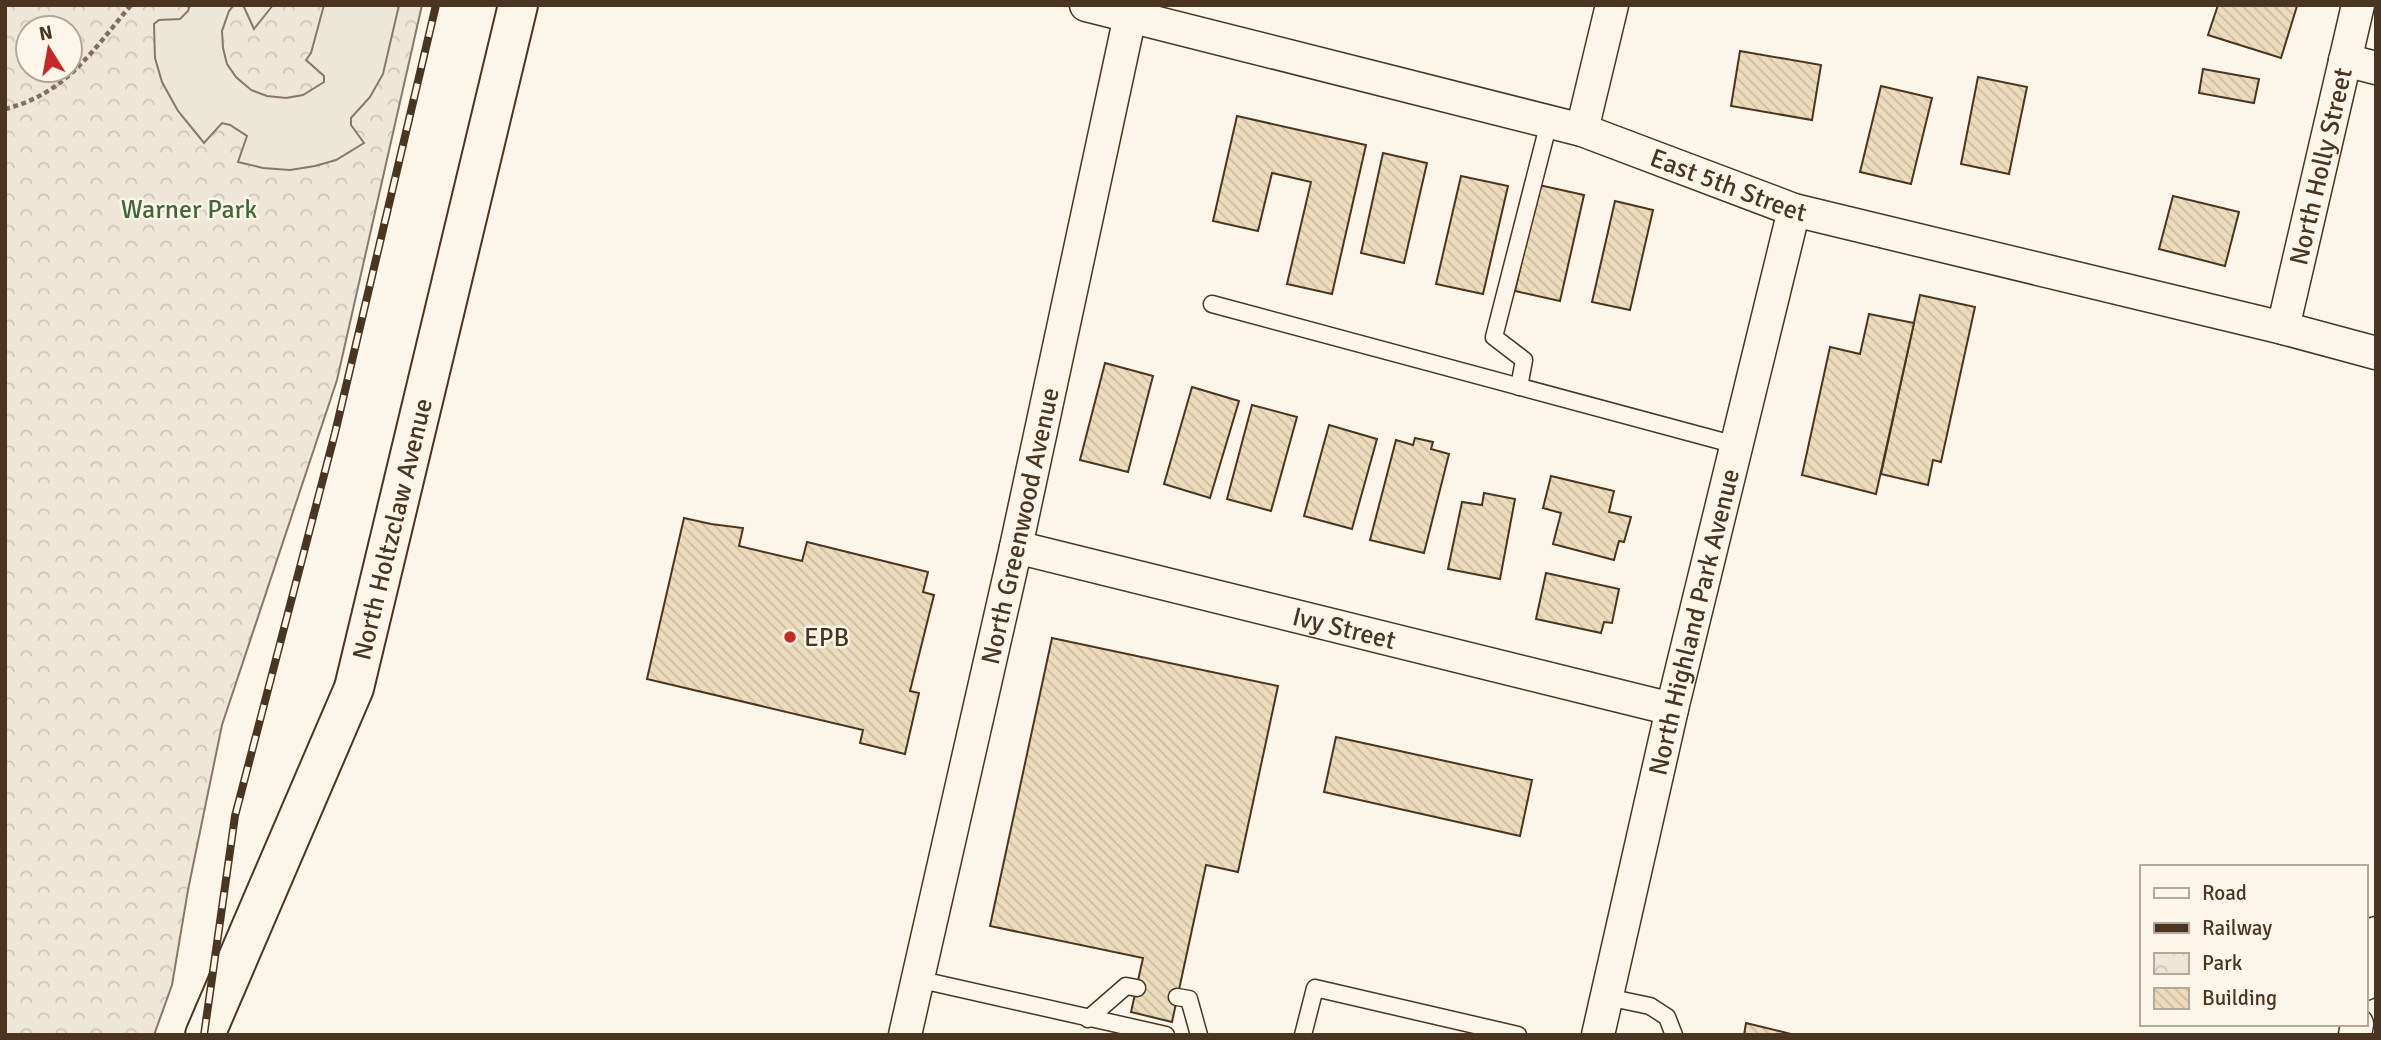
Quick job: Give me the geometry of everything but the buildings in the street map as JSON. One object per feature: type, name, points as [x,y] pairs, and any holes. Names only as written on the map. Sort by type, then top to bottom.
[{"type":"main road","name":"North Holtzclaw Avenue","points":[[205,1035],[354,688],[518,5]]},
{"type":"street","name":"East 5th Street","points":[[1086,5],[1582,130],[1794,210],[2376,353]]},
{"type":"street","points":[[1582,130],[1612,5]]},
{"type":"street","name":"North Holly Street","points":[[2283,328],[2358,5]]},
{"type":"street","name":"North Greenwood Avenue","points":[[905,1035],[1016,547],[1130,16]]},
{"type":"street","points":[[2345,60],[2376,68]]},
{"type":"street","name":"North Highland Park Avenue","points":[[1598,1035],[1672,709],[1794,210]]},
{"type":"street","name":"Ivy Street","points":[[1016,547],[1672,709]]},
{"type":"street","points":[[2367,975],[2376,933]]},
{"type":"lane","points":[[1519,387],[1524,359],[1494,337],[1549,122]]},
{"type":"lane","points":[[1212,304],[1736,445]]},
{"type":"lane","points":[[917,979],[1166,1035]]},
{"type":"lane","points":[[1088,1019],[1126,986],[1136,988]]},
{"type":"lane","points":[[1303,1035],[1315,988],[1518,1035]]},
{"type":"lane","points":[[1177,997],[1189,999],[1199,1035]]},
{"type":"lane","points":[[1607,997],[1650,1006],[1667,1017],[1674,1035]]},
{"type":"path","points":[[5,109],[26,103],[60,85],[131,5]]},
{"type":"green space","name":"Warner Park","points":[[5,5],[422,5],[337,380],[222,725],[188,890],[172,985],[154,1035],[5,1035]]},
{"type":"shaded area","points":[[190,5],[234,5],[222,31],[227,64],[236,77],[251,90],[267,96],[286,98],[303,95],[324,82],[324,76],[306,60],[311,53],[324,5],[399,5],[383,74],[370,97],[351,118],[351,125],[364,143],[336,160],[290,170],[263,168],[238,162],[247,136],[230,125],[222,123],[204,143],[178,111],[162,82],[155,58],[154,24],[159,20],[180,19]]},
{"type":"shaded area","points":[[243,5],[273,5],[254,29]]},
{"type":"railway","points":[[204,1035],[235,816],[335,433],[436,5]]},
{"type":"place","name":"EPB","points":[[790,637]]}]
